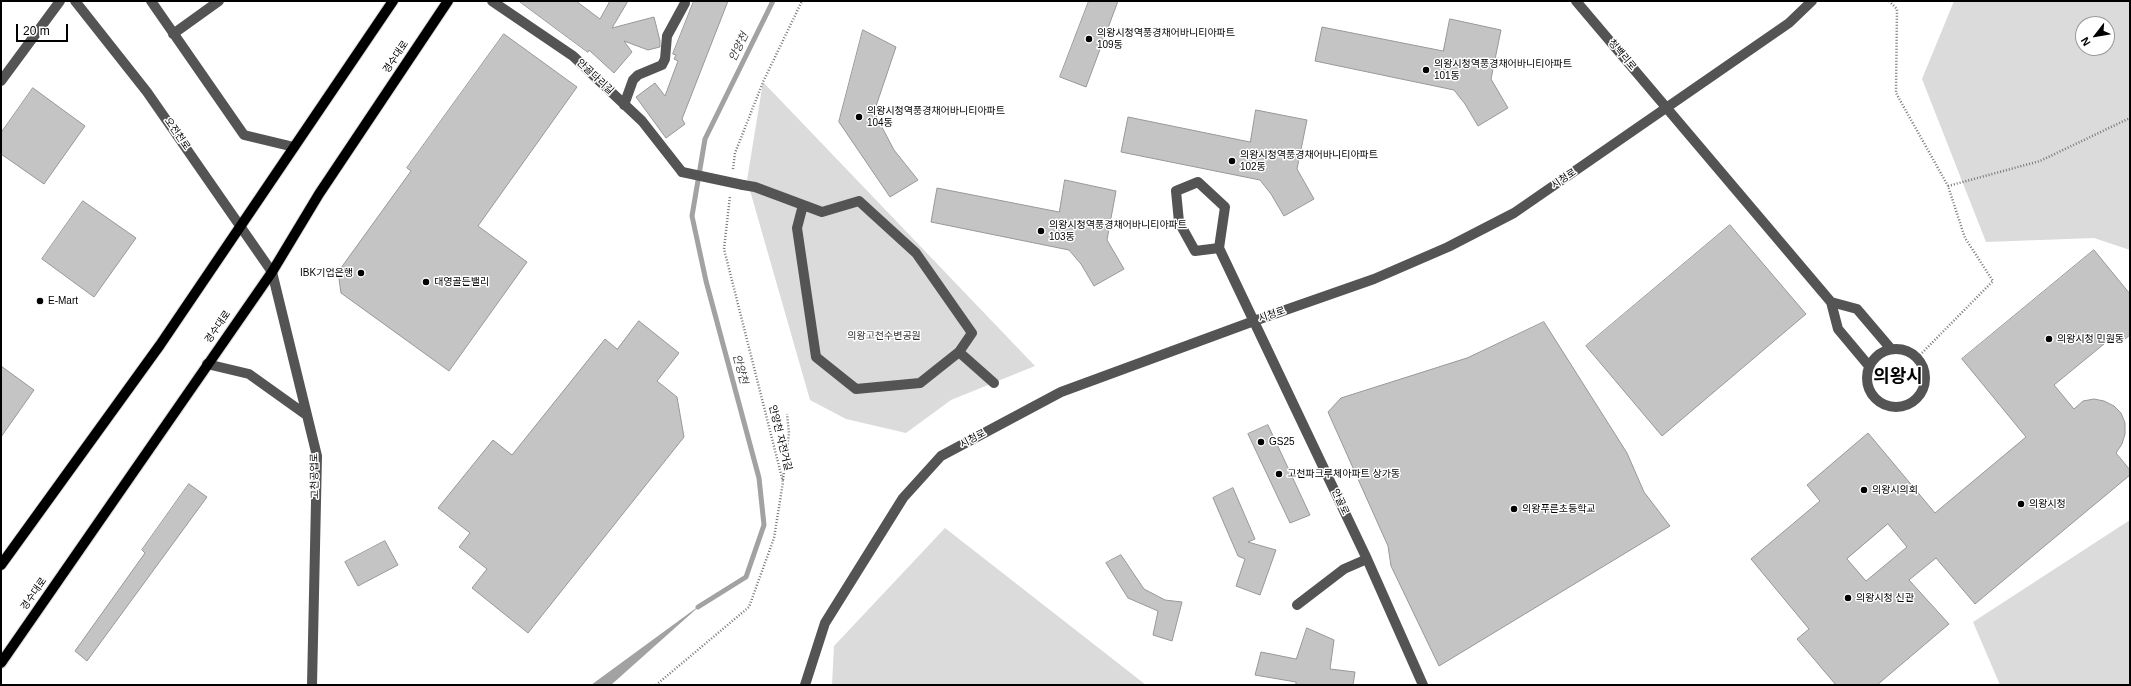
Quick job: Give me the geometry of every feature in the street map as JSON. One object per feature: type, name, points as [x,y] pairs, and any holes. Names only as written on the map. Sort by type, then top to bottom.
[{"type":"main road","points":[[1,564],[160,345],[393,1]]},
{"type":"main road","name":"경수대로","points":[[1,663],[206,364],[272,272],[319,194],[448,1]]},
{"type":"street","points":[[1,81],[60,1]]},
{"type":"street","name":"오전천로","points":[[75,1],[147,92],[241,225],[272,272]]},
{"type":"street","points":[[151,1],[244,135],[294,147]]},
{"type":"street","points":[[173,34],[220,1]]},
{"type":"street","name":"안골다리길","points":[[492,1],[573,56],[642,121],[682,172],[755,187],[803,205]]},
{"type":"street","name":"청백리로","points":[[1576,1],[1831,302]]},
{"type":"street","name":"시청로","points":[[805,685],[825,623],[903,498],[941,456],[1061,392],[1254,321],[1374,279],[1448,247],[1501,220],[1514,213],[1789,23],[1812,1]]},
{"type":"street","points":[[624,104],[633,80],[638,75],[662,65],[665,59],[667,36],[684,2]]},
{"type":"street","points":[[1198,182],[1225,207],[1219,248],[1195,251],[1179,222],[1176,191],[1198,182]]},
{"type":"street","points":[[859,201],[916,253],[972,333],[959,352],[920,383],[856,389],[816,357],[797,228],[803,205],[822,212],[859,201]]},
{"type":"street","name":"안골로","points":[[1219,248],[1367,559],[1423,685]]},
{"type":"street","name":"고천공업로","points":[[272,272],[305,414],[317,456],[312,685]]},
{"type":"street","points":[[1831,302],[1857,309],[1891,349]]},
{"type":"street","points":[[1831,302],[1838,328],[1869,366]]},
{"type":"street","points":[[1891,349],[1901,349],[1910,352],[1917,358],[1925,376],[1924,385],[1916,398],[1905,406],[1886,405],[1878,400],[1867,385],[1867,375],[1869,366],[1878,355],[1891,349]]},
{"type":"street","points":[[959,352],[994,383]]},
{"type":"street","points":[[206,364],[249,374],[305,414]]},
{"type":"street","points":[[1297,605],[1344,569],[1367,559]]},
{"type":"path","points":[[733,175],[736,153],[763,82],[802,1]]},
{"type":"path","points":[[1889,1],[1897,10],[1896,93],[1948,186],[1965,238],[1993,281],[1917,358]]},
{"type":"path","points":[[1948,186],[2040,161],[2130,118]]},
{"type":"path","name":"안양천 자전거길","points":[[656,685],[749,607],[774,538],[783,482],[724,249],[731,190]]},
{"type":"path","points":[[783,482],[789,432],[787,414]]},
{"type":"green space","points":[[1954,1],[2130,1],[2130,250],[2094,238],[1986,242],[1922,79]]},
{"type":"green space","name":"의왕고천수변공원","points":[[763,82],[1035,366],[951,400],[906,433],[846,419],[810,400],[747,180]]},
{"type":"green space","points":[[2130,520],[2130,685],[2000,685],[1973,622]]},
{"type":"green space","points":[[945,528],[1146,685],[832,685],[834,646]]},
{"type":"shaded area","points":[[703,603],[611,685],[591,685]]},
{"type":"building","points":[[519,1],[576,1],[600,19],[610,1],[628,1],[612,28],[654,17],[660,47],[648,50],[624,41],[632,52],[614,73],[589,50],[588,52]]},
{"type":"building","points":[[694,1],[728,1],[682,119],[685,124],[666,138],[636,97],[655,83],[665,96],[678,61],[674,59],[676,55],[673,54]]},
{"type":"building","name":"의왕시청역풍경채어바니티아파트 109동","points":[[1089,1],[1118,1],[1086,87],[1060,77]]},
{"type":"building","name":"의왕시청역풍경채어바니티아파트 101동","points":[[1450,19],[1501,30],[1491,79],[1508,108],[1478,126],[1465,104],[1454,90],[1315,61],[1322,27],[1443,51]]},
{"type":"building","name":"의왕시청역풍경채어바니티아파트 104동","points":[[863,30],[896,47],[874,112],[894,150],[918,180],[890,197],[839,122]]},
{"type":"building","points":[[504,34],[577,87],[478,226],[527,262],[449,371],[341,293],[338,272],[411,171],[407,168]]},
{"type":"building","points":[[33,88],[85,126],[44,184],[1,154],[1,133]]},
{"type":"building","name":"의왕시청역풍경채어바니티아파트 102동","points":[[1256,110],[1307,120],[1297,169],[1314,199],[1284,216],[1271,194],[1260,180],[1121,152],[1128,117],[1250,142]]},
{"type":"building","name":"의왕시청역풍경채어바니티아파트 103동","points":[[1065,180],[1116,191],[1107,240],[1124,269],[1094,286],[1081,264],[1069,250],[931,222],[937,188],[1059,212]]},
{"type":"building","points":[[83,201],[136,238],[94,297],[42,259]]},
{"type":"building","points":[[1730,225],[1806,314],[1662,436],[1586,346]]},
{"type":"building","points":[[2094,250],[2130,294],[2130,335],[2121,342],[2115,335],[2054,385],[2074,409],[2083,401],[2094,399],[2104,401],[2114,406],[2121,413],[2125,423],[2125,434],[2122,444],[2116,453],[2130,470],[2130,475],[1975,604],[1936,558],[1909,580],[1949,624],[1877,685],[1836,685],[1797,639],[1809,629],[1751,559],[1820,501],[1807,485],[1868,433],[1935,513],[2026,437],[1962,359]],"holes":[[[1888,524],[1907,547],[1866,581],[1847,559]]]},
{"type":"building","points":[[639,321],[679,353],[657,381],[677,397],[684,437],[528,633],[472,588],[487,569],[459,547],[470,533],[438,508],[493,440],[512,455],[605,339],[617,349]]},
{"type":"building","name":"의왕푸른초등학교","points":[[1544,322],[1627,453],[1644,492],[1670,526],[1439,666],[1391,566],[1388,546],[1328,412],[1341,398],[1467,358]]},
{"type":"building","points":[[1,366],[34,390],[1,437]]},
{"type":"building","name":"고천파크루체아파트 상가동","points":[[1268,425],[1310,515],[1290,523],[1248,434]]},
{"type":"building","points":[[189,484],[207,497],[87,661],[75,651],[145,553],[142,550]]},
{"type":"building","points":[[1233,488],[1255,539],[1248,542],[1276,550],[1260,595],[1236,586],[1245,559],[1238,556],[1213,498]]},
{"type":"building","points":[[385,541],[398,565],[358,586],[345,562]]},
{"type":"building","points":[[1121,555],[1144,589],[1165,600],[1182,602],[1172,641],[1153,635],[1158,611],[1128,598],[1106,563]]},
{"type":"building","points":[[1307,628],[1334,640],[1330,669],[1355,672],[1353,685],[1296,685],[1296,682],[1255,675],[1261,652],[1296,659]]},
{"type":"waterway","name":"안양천","points":[[698,607],[746,577],[764,525],[759,478],[706,281],[692,216],[705,139],[773,1]]},
{"type":"place","name":"의왕시청역풍경채어바니티아파트 109동","points":[[1089,39]]},
{"type":"place","name":"의왕시청역풍경채어바니티아파트 101동","points":[[1426,70]]},
{"type":"place","name":"의왕시청역풍경채어바니티아파트 104동","points":[[859,117]]},
{"type":"place","name":"의왕시청역풍경채어바니티아파트 102동","points":[[1232,161]]},
{"type":"place","name":"의왕시청역풍경채어바니티아파트 103동","points":[[1041,231]]},
{"type":"place","name":"IBK기업은행","points":[[361,273]]},
{"type":"place","name":"대영골든밸리","points":[[426,282]]},
{"type":"place","name":"E-Mart","points":[[40,301]]},
{"type":"place","name":"의왕시청 민원동","points":[[2049,339]]},
{"type":"place","name":"GS25","points":[[1261,442]]},
{"type":"place","name":"고천파크루체아파트 상가동","points":[[1279,474]]},
{"type":"place","name":"의왕시의회","points":[[1864,490]]},
{"type":"place","name":"의왕시청","points":[[2021,504]]},
{"type":"place","name":"의왕푸른초등학교","points":[[1514,509]]},
{"type":"place","name":"의왕시청 신관","points":[[1848,598]]},
{"type":"district","name":"의왕시","points":[[1898,377]]}]
